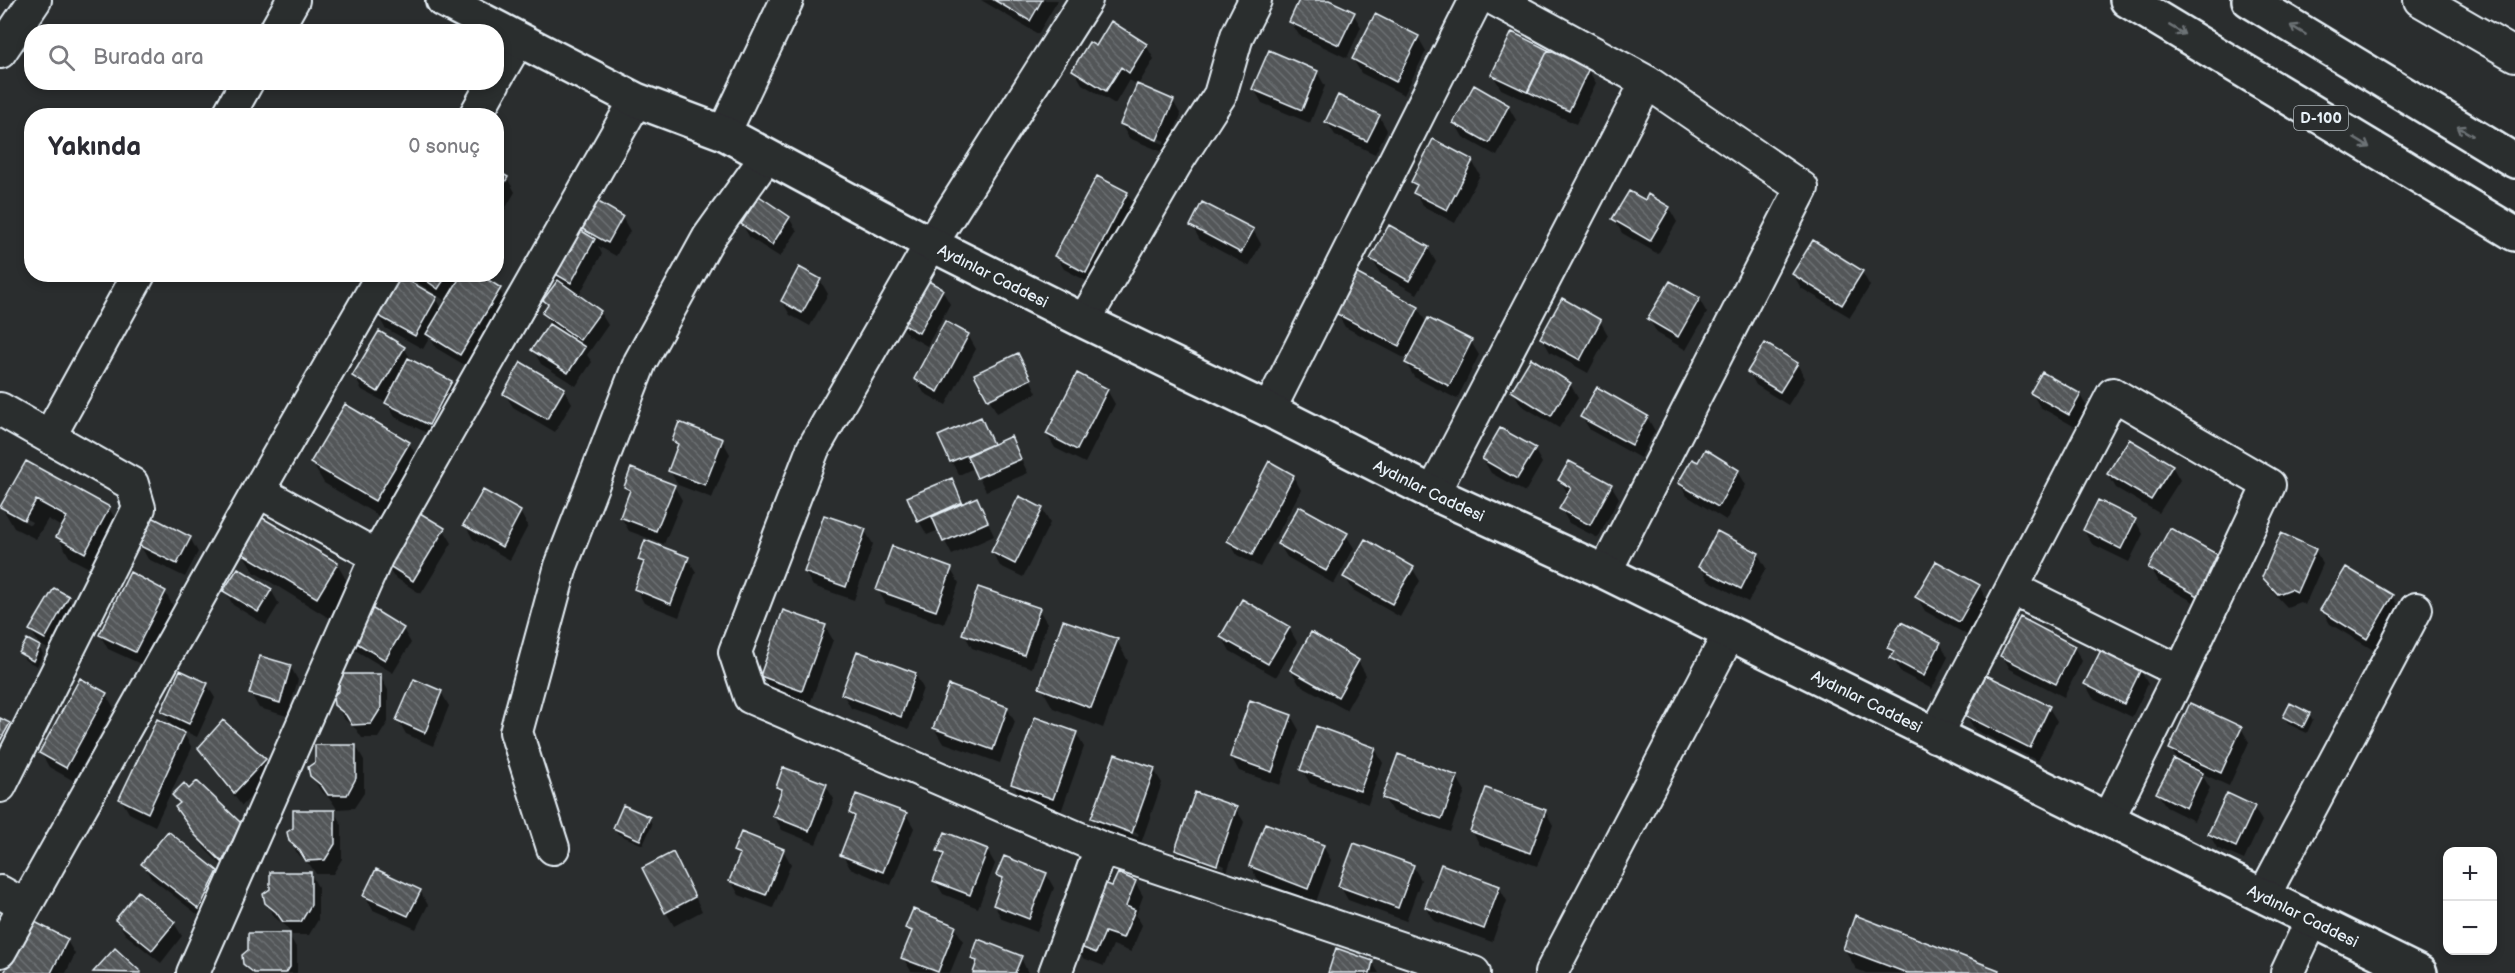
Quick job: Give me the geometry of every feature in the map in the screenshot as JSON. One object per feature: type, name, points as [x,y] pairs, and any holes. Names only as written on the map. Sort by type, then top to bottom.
[{"type":"main road","name":"D-100","points":[[2127,0],[2515,234]]},
{"type":"main road","points":[[2249,0],[2515,161]]},
{"type":"main road","name":"Aydınlar Caddesi","points":[[458,4],[491,24]]},
{"type":"main road","name":"Aydınlar Caddesi","points":[[504,32],[636,100],[724,133],[931,244],[1084,321],[1269,410],[1433,493],[1605,572],[2420,973]]},
{"type":"street","points":[[0,52],[35,0]]},
{"type":"street","points":[[280,24],[293,0]]},
{"type":"street","points":[[724,133],[787,0]]},
{"type":"street","points":[[1086,0],[931,244],[813,449],[735,652],[750,697],[1101,848],[1474,973]]},
{"type":"street","points":[[1084,321],[1176,163],[1220,94],[1238,36],[1255,0]]},
{"type":"street","points":[[1269,410],[1476,0]]},
{"type":"street","points":[[1496,0],[1647,82],[1802,188],[1605,572]]},
{"type":"street","points":[[2420,0],[2515,55]]},
{"type":"street","points":[[504,64],[518,40]]},
{"type":"street","points":[[1433,493],[1647,82]]},
{"type":"street","points":[[232,108],[243,90]]},
{"type":"street","points":[[479,108],[490,90]]},
{"type":"street","points":[[193,973],[377,555],[636,100]]},
{"type":"street","points":[[553,848],[516,732],[561,566],[640,362],[709,237],[767,156]]},
{"type":"street","points":[[49,437],[135,282]]},
{"type":"street","points":[[0,951],[12,899],[258,491],[378,282]]},
{"type":"street","points":[[1935,736],[2113,394],[2269,485],[2181,672],[2108,819]]},
{"type":"street","points":[[0,409],[132,484],[139,508],[0,786]]},
{"type":"street","points":[[258,491],[377,555]]},
{"type":"street","points":[[2013,589],[2181,672]]},
{"type":"street","points":[[2264,895],[2416,609]]},
{"type":"street","points":[[1551,973],[1729,634]]},
{"type":"street","points":[[1055,973],[1101,848]]},
{"type":"street","points":[[2287,973],[2312,920]]},
{"type":"building","points":[[994,0],[1042,0],[1030,21]]},
{"type":"building","points":[[1299,0],[1329,0],[1355,12],[1339,45],[1289,22]]},
{"type":"building","points":[[1375,14],[1419,36],[1396,82],[1352,59]]},
{"type":"building","points":[[1111,21],[1147,44],[1129,73],[1121,67],[1106,91],[1072,70],[1089,42],[1096,46]]},
{"type":"building","points":[[1512,32],[1548,50],[1527,92],[1491,75]]},
{"type":"building","points":[[1269,50],[1318,71],[1302,110],[1252,89]]},
{"type":"building","points":[[1548,50],[1589,68],[1569,111],[1528,92]]},
{"type":"building","points":[[1137,84],[1174,100],[1157,140],[1120,124]]},
{"type":"building","points":[[1474,85],[1509,105],[1489,143],[1453,123]]},
{"type":"building","points":[[1338,95],[1380,115],[1367,141],[1325,122]]},
{"type":"building","points":[[1433,139],[1473,160],[1447,210],[1413,193],[1417,185],[1411,182]]},
{"type":"building","points":[[1097,176],[1128,192],[1086,273],[1054,256]]},
{"type":"building","points":[[1629,191],[1645,200],[1648,194],[1670,207],[1650,241],[1612,219]]},
{"type":"building","points":[[588,196],[623,216],[608,243],[573,224]]},
{"type":"building","points":[[759,196],[790,217],[772,245],[741,224]]},
{"type":"building","points":[[1202,202],[1254,229],[1241,253],[1190,226]]},
{"type":"building","points":[[572,225],[595,239],[571,283],[547,269]]},
{"type":"building","points":[[1389,225],[1429,247],[1409,281],[1370,259]]},
{"type":"building","points":[[1813,240],[1863,271],[1842,305],[1792,274]]},
{"type":"building","points":[[799,267],[821,279],[802,313],[781,301]]},
{"type":"building","points":[[1356,273],[1419,307],[1399,346],[1335,313]]},
{"type":"building","points":[[923,278],[943,289],[919,333],[898,322]]},
{"type":"building","points":[[558,280],[601,311],[580,340],[542,313],[548,304],[543,300]]},
{"type":"building","points":[[1670,281],[1700,298],[1678,337],[1647,319]]},
{"type":"building","points":[[393,282],[411,282],[437,297],[415,336],[375,314]]},
{"type":"building","points":[[428,282],[443,282],[438,289]]},
{"type":"building","points":[[457,282],[492,282],[501,288],[460,355],[426,334]]},
{"type":"building","points":[[1562,298],[1601,320],[1580,360],[1540,338]]},
{"type":"building","points":[[1428,318],[1472,340],[1449,386],[1405,363]]},
{"type":"building","points":[[945,321],[969,334],[938,392],[914,379]]},
{"type":"building","points":[[549,324],[585,347],[568,373],[531,350]]},
{"type":"building","points":[[379,331],[405,347],[378,392],[352,376]]},
{"type":"building","points":[[1765,343],[1798,363],[1780,392],[1747,372]]},
{"type":"building","points":[[1018,353],[1031,379],[988,400],[974,374]]},
{"type":"building","points":[[408,358],[452,381],[429,425],[385,403]]},
{"type":"building","points":[[1531,358],[1571,383],[1551,416],[1511,391]]},
{"type":"building","points":[[521,362],[565,388],[547,419],[503,394]]},
{"type":"building","points":[[2042,372],[2081,394],[2069,415],[2030,393]]},
{"type":"building","points":[[1077,373],[1108,389],[1077,450],[1046,434]]},
{"type":"building","points":[[1597,387],[1648,416],[1632,445],[1580,417]]},
{"type":"building","points":[[345,404],[410,442],[375,501],[310,463]]},
{"type":"building","points":[[981,417],[993,444],[950,462],[938,436]]},
{"type":"building","points":[[679,422],[723,439],[705,485],[668,471],[678,444],[672,441]]},
{"type":"building","points":[[1500,428],[1536,448],[1517,479],[1482,459]]},
{"type":"building","points":[[1011,436],[1021,459],[977,478],[967,456]]},
{"type":"building","points":[[2129,439],[2173,465],[2151,500],[2107,474]]},
{"type":"building","points":[[1705,449],[1739,470],[1718,507],[1678,483],[1692,459],[1698,462]]},
{"type":"building","points":[[26,461],[110,507],[85,553],[56,537],[67,517],[36,500],[24,520],[0,507]]},
{"type":"building","points":[[1269,461],[1294,475],[1252,555],[1227,541]]},
{"type":"building","points":[[1569,461],[1612,484],[1590,525],[1559,509],[1571,488],[1558,480]]},
{"type":"building","points":[[631,468],[675,485],[656,531],[620,517],[630,490],[624,487]]},
{"type":"building","points":[[952,478],[962,502],[918,522],[907,497]]},
{"type":"building","points":[[483,490],[521,511],[502,547],[463,525]]},
{"type":"building","points":[[1019,496],[1043,508],[1015,564],[991,552]]},
{"type":"building","points":[[977,497],[988,522],[943,542],[932,517]]},
{"type":"building","points":[[2098,500],[2136,519],[2121,549],[2083,530]]},
{"type":"building","points":[[1299,506],[1348,533],[1326,571],[1277,544]]},
{"type":"building","points":[[415,510],[445,528],[413,581],[383,562]]},
{"type":"building","points":[[824,515],[866,529],[846,587],[804,572]]},
{"type":"building","points":[[152,517],[191,537],[177,564],[138,545]]},
{"type":"building","points":[[261,517],[338,563],[317,598],[240,552]]},
{"type":"building","points":[[2170,528],[2222,557],[2200,597],[2148,568]]},
{"type":"building","points":[[1717,531],[1759,553],[1741,589],[1698,567]]},
{"type":"building","points":[[2281,533],[2316,549],[2297,592],[2291,589],[2278,594],[2262,577]]},
{"type":"building","points":[[1365,539],[1414,567],[1392,604],[1343,577]]},
{"type":"building","points":[[645,540],[689,557],[671,604],[634,589],[644,562],[638,560]]},
{"type":"building","points":[[892,546],[952,568],[936,611],[876,590]]},
{"type":"building","points":[[1936,561],[1980,585],[1959,622],[1915,597]]},
{"type":"building","points":[[2346,567],[2393,595],[2367,639],[2320,610]]},
{"type":"building","points":[[238,568],[272,589],[258,612],[223,591]]},
{"type":"building","points":[[130,572],[166,591],[135,652],[99,635]]},
{"type":"building","points":[[978,587],[1040,608],[1024,655],[962,634]]},
{"type":"building","points":[[54,588],[69,596],[45,639],[29,630]]},
{"type":"building","points":[[1242,599],[1290,627],[1268,664],[1220,637]]},
{"type":"building","points":[[365,604],[404,628],[385,660],[345,636]]},
{"type":"building","points":[[783,610],[826,625],[802,691],[760,676]]},
{"type":"building","points":[[2020,617],[2075,646],[2056,684],[2000,656]]},
{"type":"building","points":[[1063,620],[1118,639],[1091,708],[1039,688]]},
{"type":"building","points":[[1901,622],[1941,642],[1924,676],[1890,658],[1894,651],[1887,648]]},
{"type":"building","points":[[1311,632],[1359,660],[1338,697],[1290,670]]},
{"type":"building","points":[[27,639],[40,646],[33,661],[19,653]]},
{"type":"building","points":[[2101,650],[2141,669],[2124,704],[2084,684]]},
{"type":"building","points":[[857,651],[916,673],[901,717],[841,694]]},
{"type":"building","points":[[260,656],[291,665],[280,703],[249,694]]},
{"type":"building","points":[[180,670],[208,683],[189,724],[161,711]]},
{"type":"building","points":[[339,674],[381,674],[381,708],[371,724],[352,725],[346,715],[334,705],[333,696],[339,691]]},
{"type":"building","points":[[1986,675],[2050,706],[2030,748],[1966,716]]},
{"type":"building","points":[[80,678],[107,693],[66,768],[39,753]]},
{"type":"building","points":[[414,679],[442,691],[425,733],[396,720]]},
{"type":"building","points":[[949,685],[1008,707],[993,750],[933,728]]},
{"type":"building","points":[[1250,700],[1292,715],[1272,772],[1230,757]]},
{"type":"building","points":[[2190,703],[2242,727],[2221,773],[2169,749]]},
{"type":"building","points":[[2290,703],[2310,713],[2303,727],[2283,717]]},
{"type":"building","points":[[1035,717],[1077,732],[1053,799],[1011,784]]},
{"type":"building","points":[[0,718],[10,723],[0,741]]},
{"type":"building","points":[[157,719],[185,733],[148,813],[119,799]]},
{"type":"building","points":[[223,720],[266,759],[234,793],[198,748]]},
{"type":"building","points":[[1316,726],[1376,748],[1360,791],[1300,770]]},
{"type":"building","points":[[315,745],[356,745],[356,778],[347,795],[328,795],[322,786],[310,776],[308,767],[315,762]]},
{"type":"building","points":[[1115,754],[1155,768],[1132,833],[1091,818]]},
{"type":"building","points":[[1398,754],[1458,776],[1442,819],[1382,798]]},
{"type":"building","points":[[2174,759],[2203,773],[2186,808],[2156,793]]},
{"type":"building","points":[[783,767],[827,784],[809,831],[772,816],[782,789],[776,787]]},
{"type":"building","points":[[197,781],[241,823],[222,862],[195,835],[175,807],[180,803],[172,795],[184,783],[189,789]]},
{"type":"building","points":[[1486,788],[1546,810],[1530,853],[1470,831]]},
{"type":"building","points":[[1195,792],[1237,807],[1217,865],[1175,850]]},
{"type":"building","points":[[2227,793],[2255,806],[2236,847],[2208,834]]},
{"type":"building","points":[[856,794],[907,813],[883,872],[840,855],[855,816],[849,813]]},
{"type":"building","points":[[623,805],[650,817],[640,840],[613,828]]},
{"type":"building","points":[[293,810],[335,810],[335,844],[325,860],[306,861],[300,851],[289,841],[287,832],[293,828]]},
{"type":"building","points":[[1265,823],[1324,845],[1308,889],[1249,866]]},
{"type":"building","points":[[168,831],[218,871],[199,909],[141,864]]},
{"type":"building","points":[[741,832],[784,849],[766,895],[729,881],[740,854],[733,851]]},
{"type":"building","points":[[945,832],[988,849],[970,895],[933,881],[944,854],[937,851]]},
{"type":"building","points":[[1354,843],[1414,865],[1398,908],[1338,886]]},
{"type":"building","points":[[673,852],[695,897],[665,913],[642,868]]},
{"type":"building","points":[[1004,856],[1047,873],[1029,919],[993,905],[1003,878],[996,875]]},
{"type":"building","points":[[1441,864],[1500,886],[1484,929],[1425,907]]},
{"type":"building","points":[[376,869],[421,890],[408,916],[363,896]]},
{"type":"building","points":[[270,872],[311,872],[311,905],[301,922],[283,922],[265,903],[263,894],[270,889]]},
{"type":"building","points":[[1118,873],[1136,881],[1126,906],[1135,910],[1123,938],[1105,932],[1096,953],[1073,944],[1099,881],[1112,886]]},
{"type":"building","points":[[138,891],[175,922],[152,950],[115,920]]},
{"type":"building","points":[[913,909],[956,926],[938,972],[901,958],[912,931],[905,928]]},
{"type":"building","points":[[1855,915],[1999,970],[1998,973],[1907,973],[1843,949]]},
{"type":"building","points":[[31,920],[68,939],[51,973],[4,973]]},
{"type":"building","points":[[248,933],[290,933],[290,967],[286,973],[254,973],[243,964],[242,955],[248,950]]},
{"type":"building","points":[[978,939],[1022,956],[1015,973],[973,973],[977,961],[971,959]]},
{"type":"building","points":[[115,948],[141,972],[93,972]]},
{"type":"building","points":[[1336,948],[1373,961],[1370,973],[1328,973]]}]
